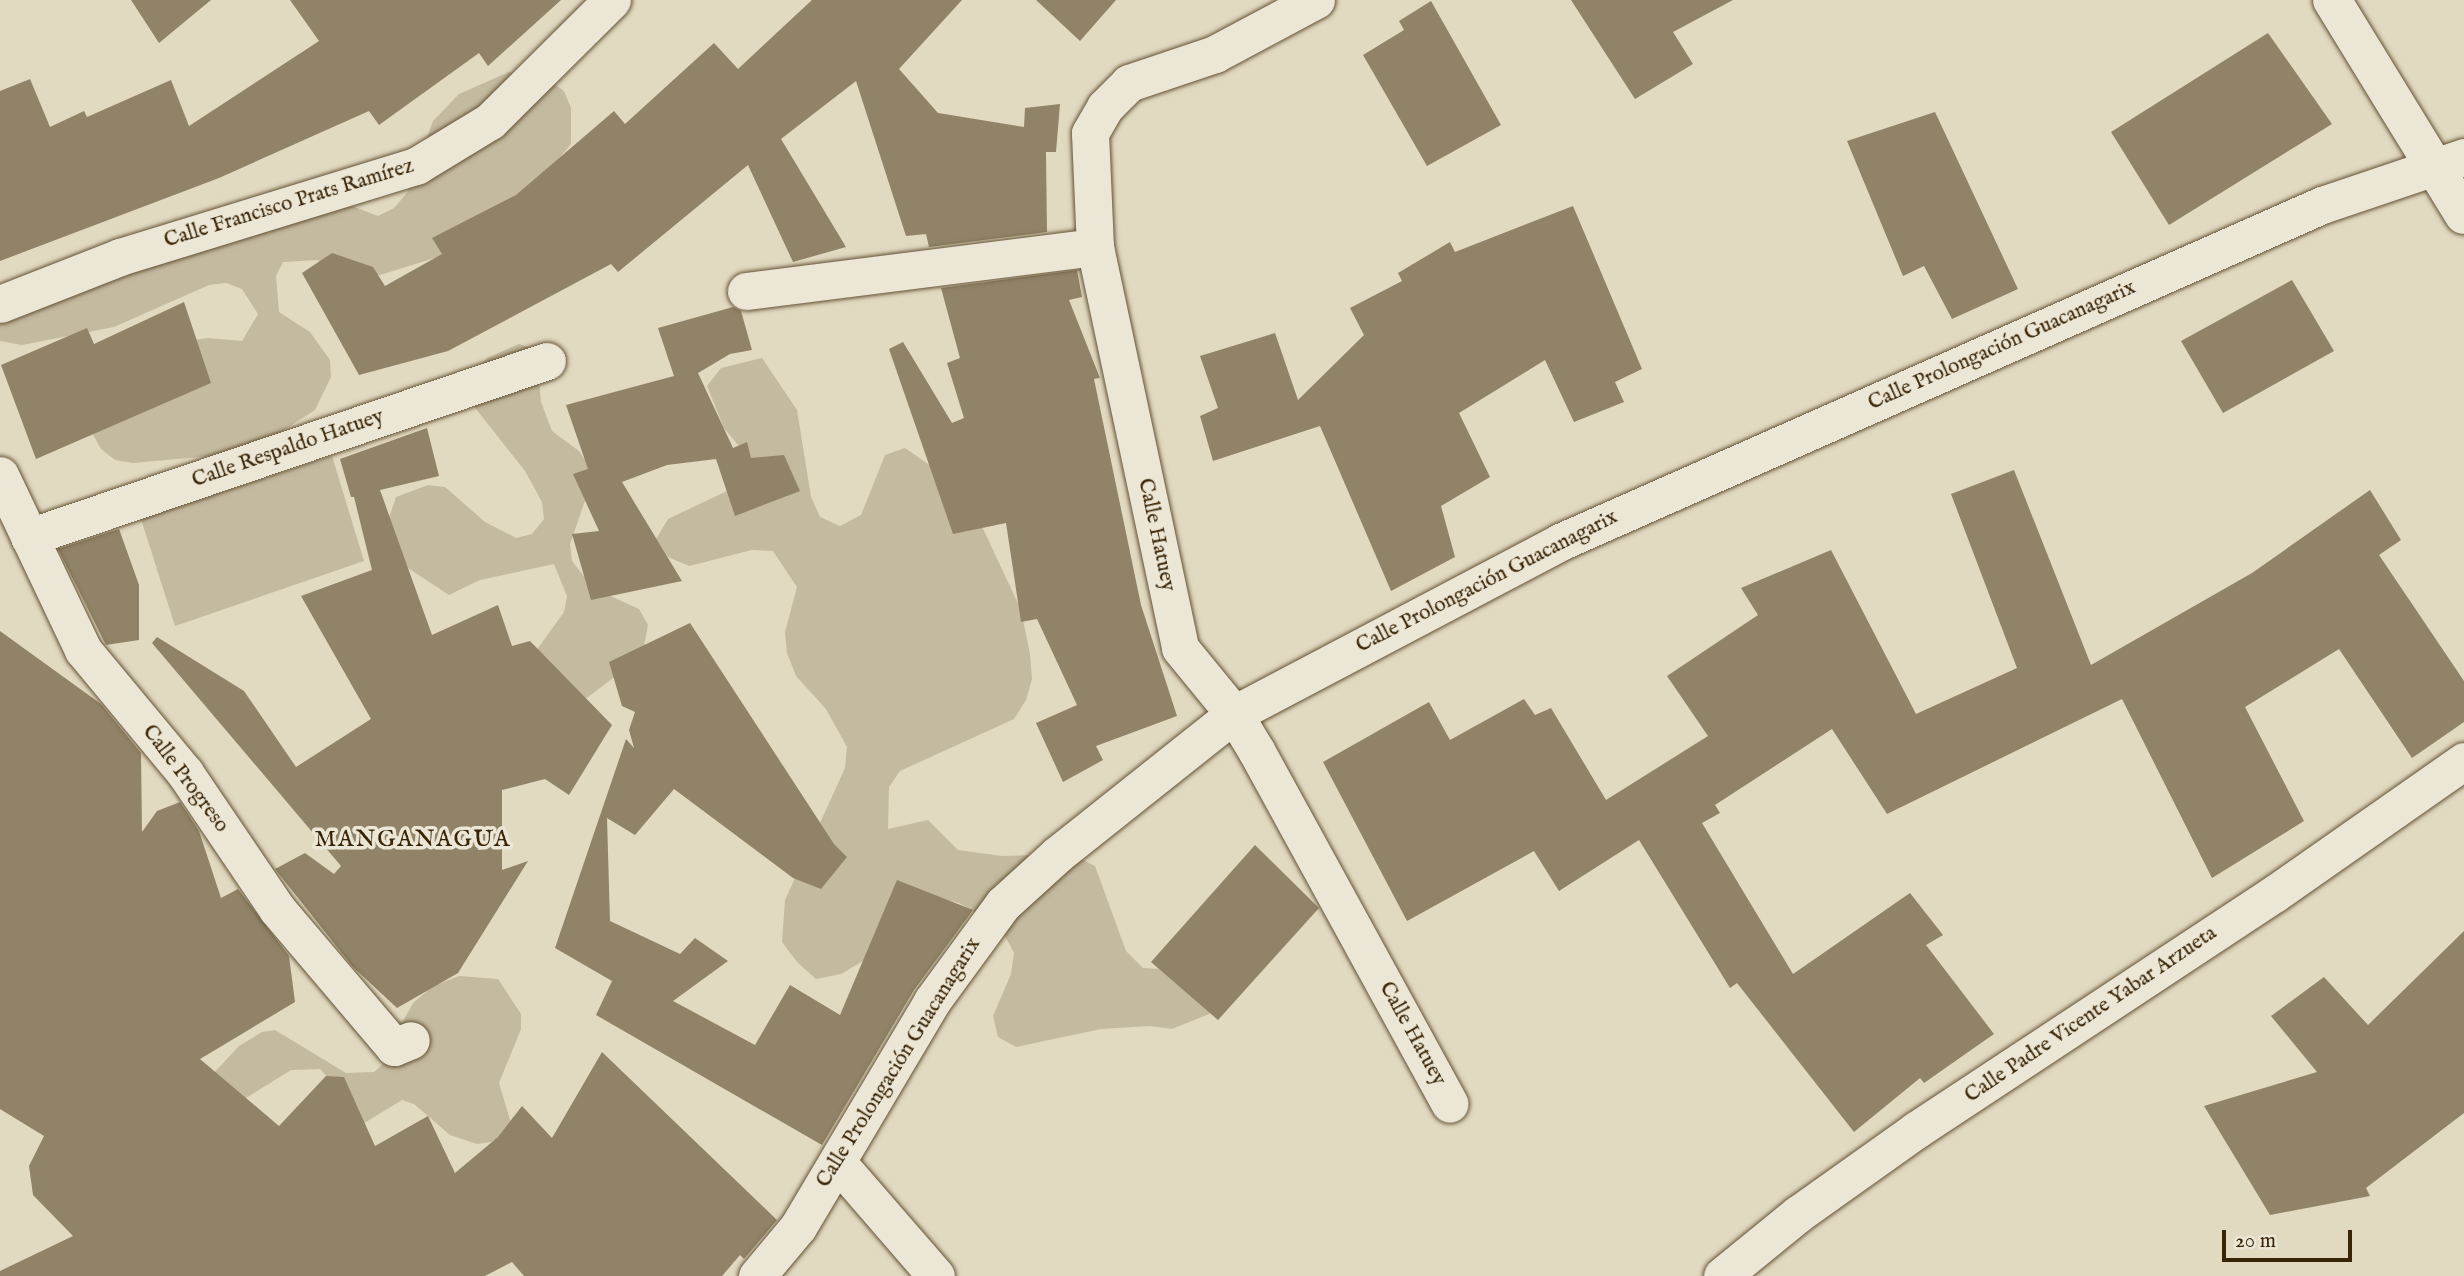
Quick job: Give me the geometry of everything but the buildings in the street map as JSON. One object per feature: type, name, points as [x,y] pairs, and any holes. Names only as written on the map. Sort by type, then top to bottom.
[{"type":"street","name":"Calle Francisco Prats Ramírez","points":[[0,304],[120,257],[416,166],[490,121],[612,0]]},
{"type":"street","name":"Calle Hatuey","points":[[1316,0],[1215,54],[1129,83],[1105,107],[1090,133],[1095,247],[1180,648],[1234,714],[1450,1104]]},
{"type":"street","points":[[2332,0],[2449,163],[2464,215]]},
{"type":"street","name":"Calle Prolongación Guacanagarix","points":[[757,1276],[787,1242],[839,1164],[836,1161],[925,1013],[1003,904],[1058,854],[1234,714],[1573,536],[2322,205],[2449,163]]},
{"type":"street","points":[[746,291],[1095,247]]},
{"type":"street","name":"Calle Respaldo Hatuey","points":[[29,537],[547,361]]},
{"type":"street","name":"Calle Progreso","points":[[0,475],[83,650],[185,773],[277,909],[394,1047],[411,1040]]},
{"type":"street","name":"Calle Padre Vicente Yabar Arzueta","points":[[1722,1276],[1798,1214],[1916,1130],[2274,894],[2464,761]]},
{"type":"street","points":[[839,1164],[936,1276]]},
{"type":"shaded area","points":[[509,72],[547,79],[564,91],[571,108],[571,144],[516,210],[438,257],[367,279],[317,260],[283,262],[276,276],[279,312],[310,332],[330,360],[331,377],[315,410],[270,439],[221,455],[133,463],[115,460],[101,449],[84,418],[154,346],[208,338],[242,341],[258,314],[242,289],[226,283],[209,285],[114,327],[22,345],[0,341],[0,307],[313,191],[378,216],[394,208],[407,193],[433,121],[459,94]]},
{"type":"shaded area","points":[[519,344],[536,350],[541,402],[552,431],[579,451],[589,466],[586,498],[570,544],[572,561],[593,588],[639,609],[648,625],[642,656],[588,697],[558,711],[500,701],[564,612],[567,596],[554,564],[480,580],[449,595],[408,568],[389,518],[396,497],[428,485],[445,487],[485,522],[516,538],[532,534],[544,519],[542,502],[525,471],[472,404],[475,372],[487,358]]},
{"type":"shaded area","points":[[762,358],[797,410],[811,497],[820,517],[840,526],[861,515],[885,455],[905,448],[965,490],[1021,610],[1032,679],[1026,700],[1014,719],[900,771],[889,787],[888,829],[928,820],[958,850],[1002,856],[1071,854],[1095,866],[1126,951],[1143,968],[1214,972],[1229,1006],[1172,1029],[1150,1026],[1101,1029],[1016,1047],[998,1037],[993,1016],[1011,974],[1014,953],[1004,934],[987,919],[959,903],[935,897],[863,961],[841,974],[816,979],[797,962],[782,942],[785,900],[845,768],[847,747],[826,709],[796,676],[787,653],[785,632],[797,587],[773,551],[752,550],[689,566],[668,557],[656,539],[668,519],[746,482],[753,463],[724,428],[707,386],[721,368]]},
{"type":"shaded area","points":[[332,456],[364,561],[175,626],[141,519]]},
{"type":"shaded area","points":[[459,976],[498,979],[521,1014],[521,1029],[499,1083],[511,1123],[505,1135],[491,1142],[477,1144],[450,1135],[414,1104],[402,1100],[353,1130],[329,1079],[320,1069],[291,1070],[241,1101],[212,1075],[239,1046],[262,1032],[275,1030],[346,1073],[374,1072],[394,1054],[400,1027],[413,1003],[433,986]]},
{"type":"district","name":"MANGANAGUA","points":[[413,840]]}]
